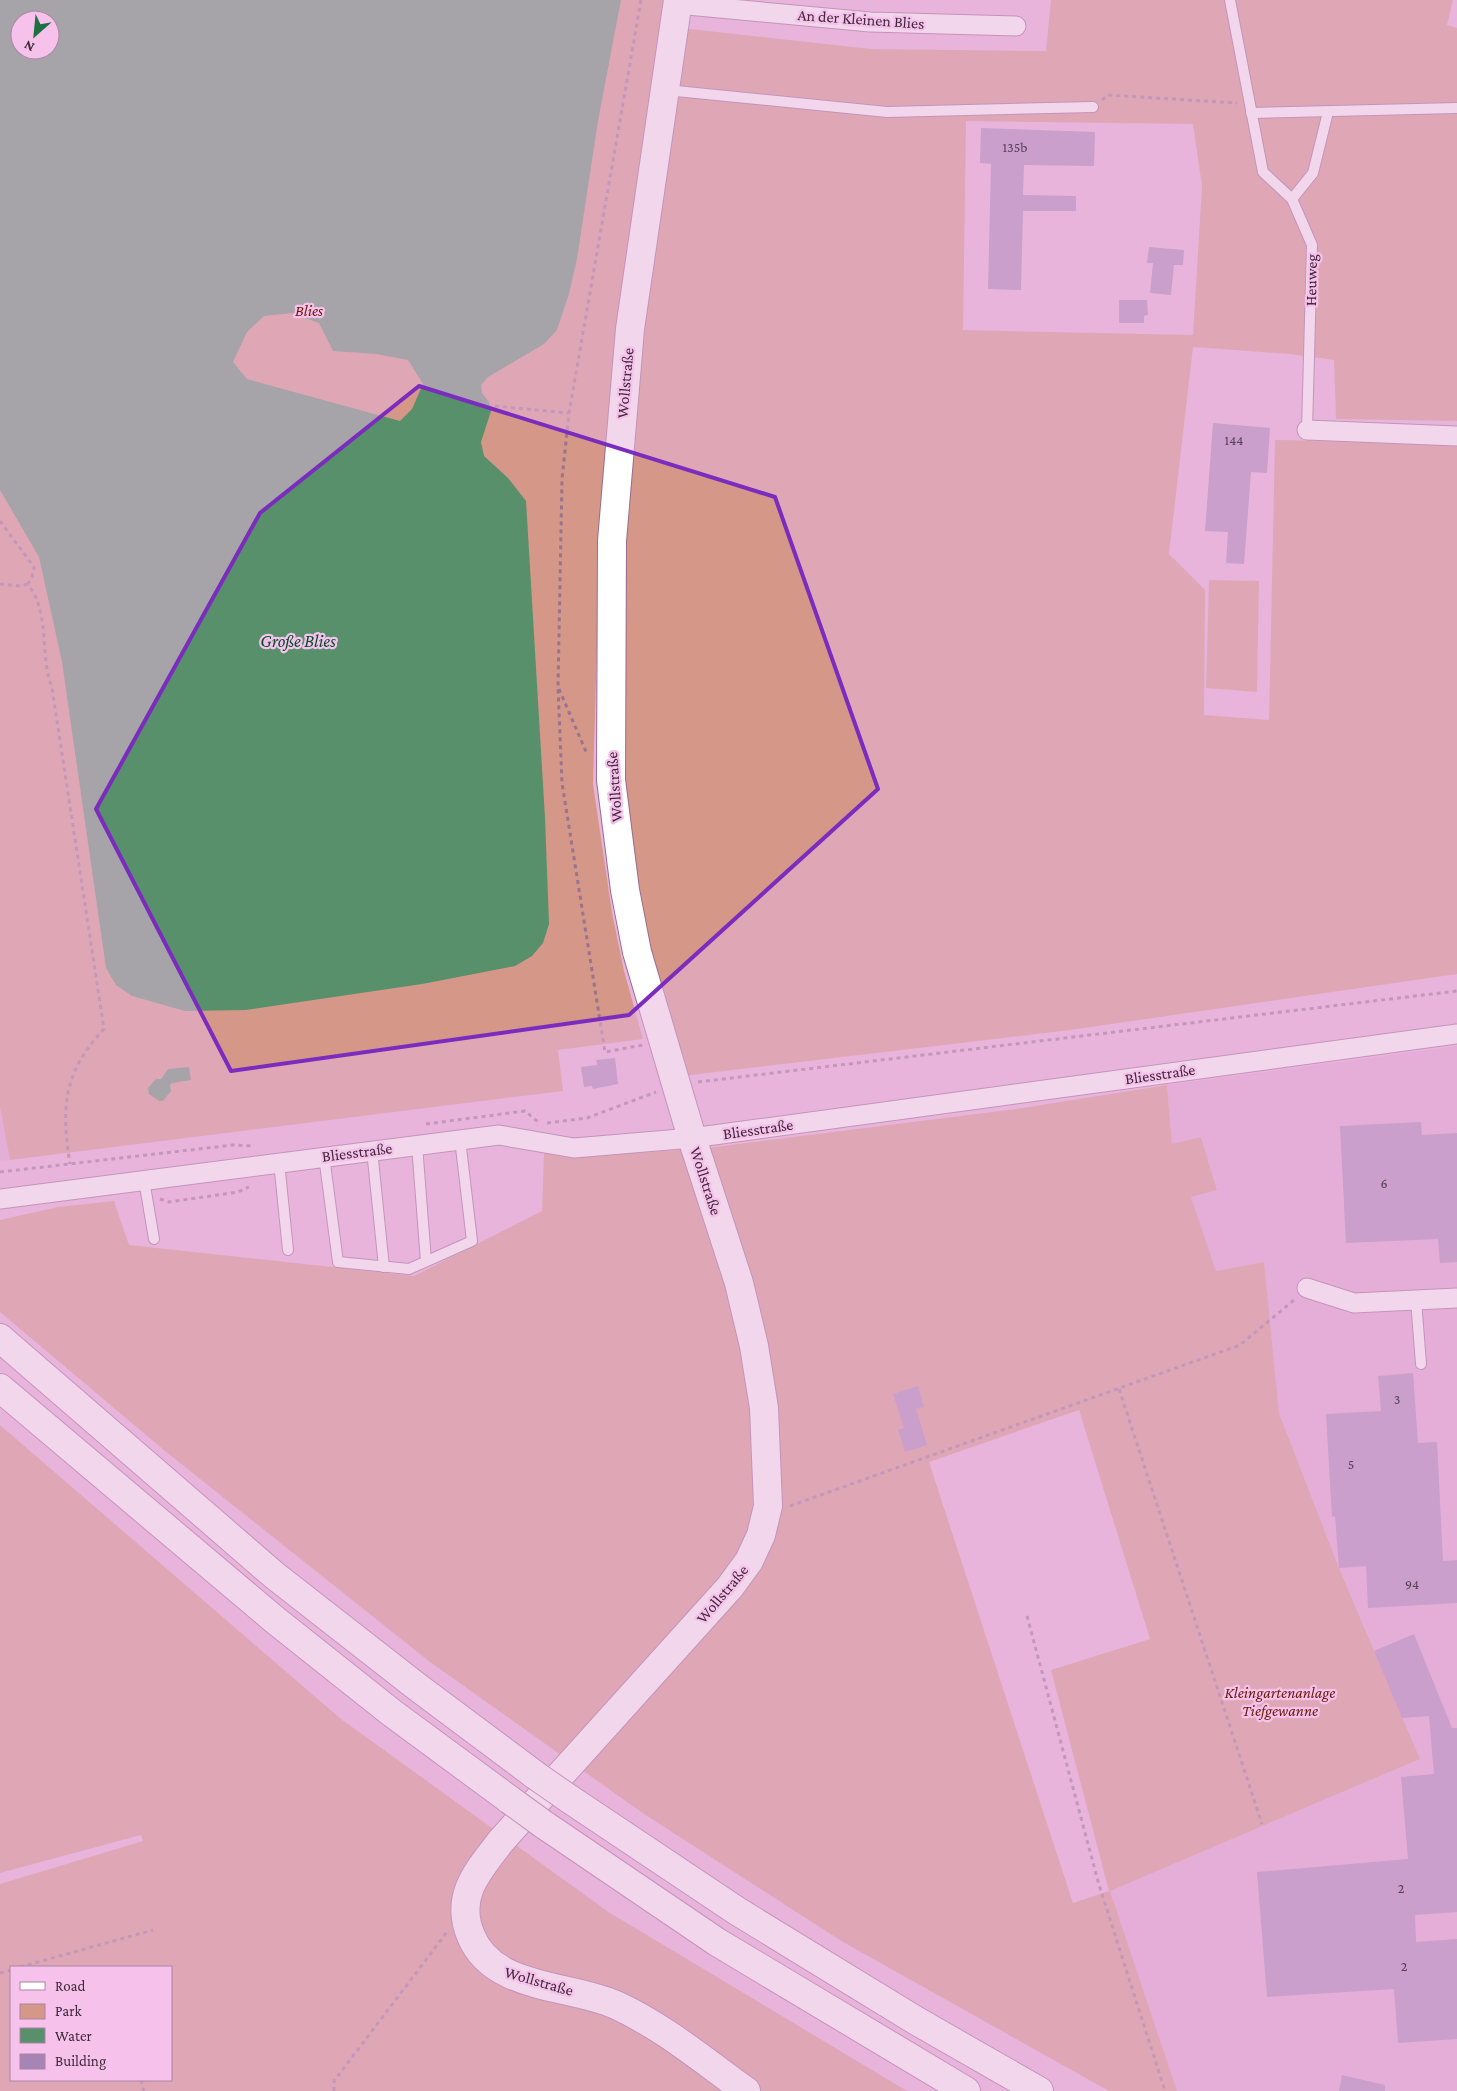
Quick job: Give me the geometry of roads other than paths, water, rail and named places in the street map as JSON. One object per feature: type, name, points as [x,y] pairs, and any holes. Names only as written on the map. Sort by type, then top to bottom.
[{"type":"main road","name":"Wollstraße","points":[[678,2],[630,329],[612,541],[611,780],[625,890],[637,952],[692,1138],[739,1283],[754,1346],[764,1408],[768,1506],[761,1535],[749,1561],[730,1587],[501,1841],[474,1877],[464,1902],[466,1926],[475,1946],[488,1962],[504,1973],[584,1994],[622,2008],[652,2023],[746,2091]]},
{"type":"main road","points":[[0,1338],[274,1575],[416,1686],[535,1775],[754,1922],[914,2020],[1039,2091]]},
{"type":"main road","points":[[0,1388],[275,1620],[392,1713],[510,1800],[717,1942],[966,2091]]},
{"type":"street","name":"An der Kleinen Blies","points":[[678,2],[870,22],[1016,26]]},
{"type":"street","name":"Heuweg","points":[[1307,430],[1457,436]]},
{"type":"street","name":"Bliesstraße","points":[[0,1199],[417,1144],[499,1135],[574,1148],[692,1138],[1457,1034]]},
{"type":"street","points":[[1307,1288],[1354,1303],[1457,1298]]},
{"type":"lane","name":"Heuweg","points":[[1230,0],[1263,172],[1292,199],[1312,245],[1307,430]]},
{"type":"lane","points":[[665,90],[887,112],[1093,107]]},
{"type":"lane","points":[[1251,108],[1328,112],[1457,108]]},
{"type":"lane","points":[[1292,199],[1313,173],[1328,112]]},
{"type":"lane","points":[[324,1156],[338,1262],[409,1269],[472,1241],[460,1139]]},
{"type":"lane","points":[[417,1144],[426,1261]]},
{"type":"lane","points":[[372,1150],[384,1267]]},
{"type":"lane","points":[[279,1162],[288,1250]]},
{"type":"lane","points":[[144,1180],[154,1238]]},
{"type":"lane","points":[[1416,1300],[1421,1364]]},
{"type":"water","name":"Große Blies","points":[[0,0],[621,0],[598,121],[577,259],[569,294],[557,330],[544,344],[488,377],[481,385],[482,393],[489,402],[491,411],[481,442],[484,456],[508,478],[526,501],[545,818],[549,924],[543,943],[532,956],[515,966],[422,984],[246,1010],[185,1011],[132,996],[116,985],[106,968],[62,662],[39,557],[0,490]],"holes":[[[292,313],[319,323],[333,351],[376,354],[408,360],[423,384],[412,409],[400,421],[247,379],[233,362],[247,332],[264,316]]]},
{"type":"water","points":[[189,1067],[191,1080],[172,1083],[170,1085],[171,1091],[163,1101],[159,1101],[149,1094],[148,1088],[156,1079],[161,1079],[168,1069]]},
{"type":"park label","name":"Blies","points":[[309,310]]},
{"type":"park label","name":"Kleingartenanlage Tiefgewanne","points":[[1280,1701]]}]
